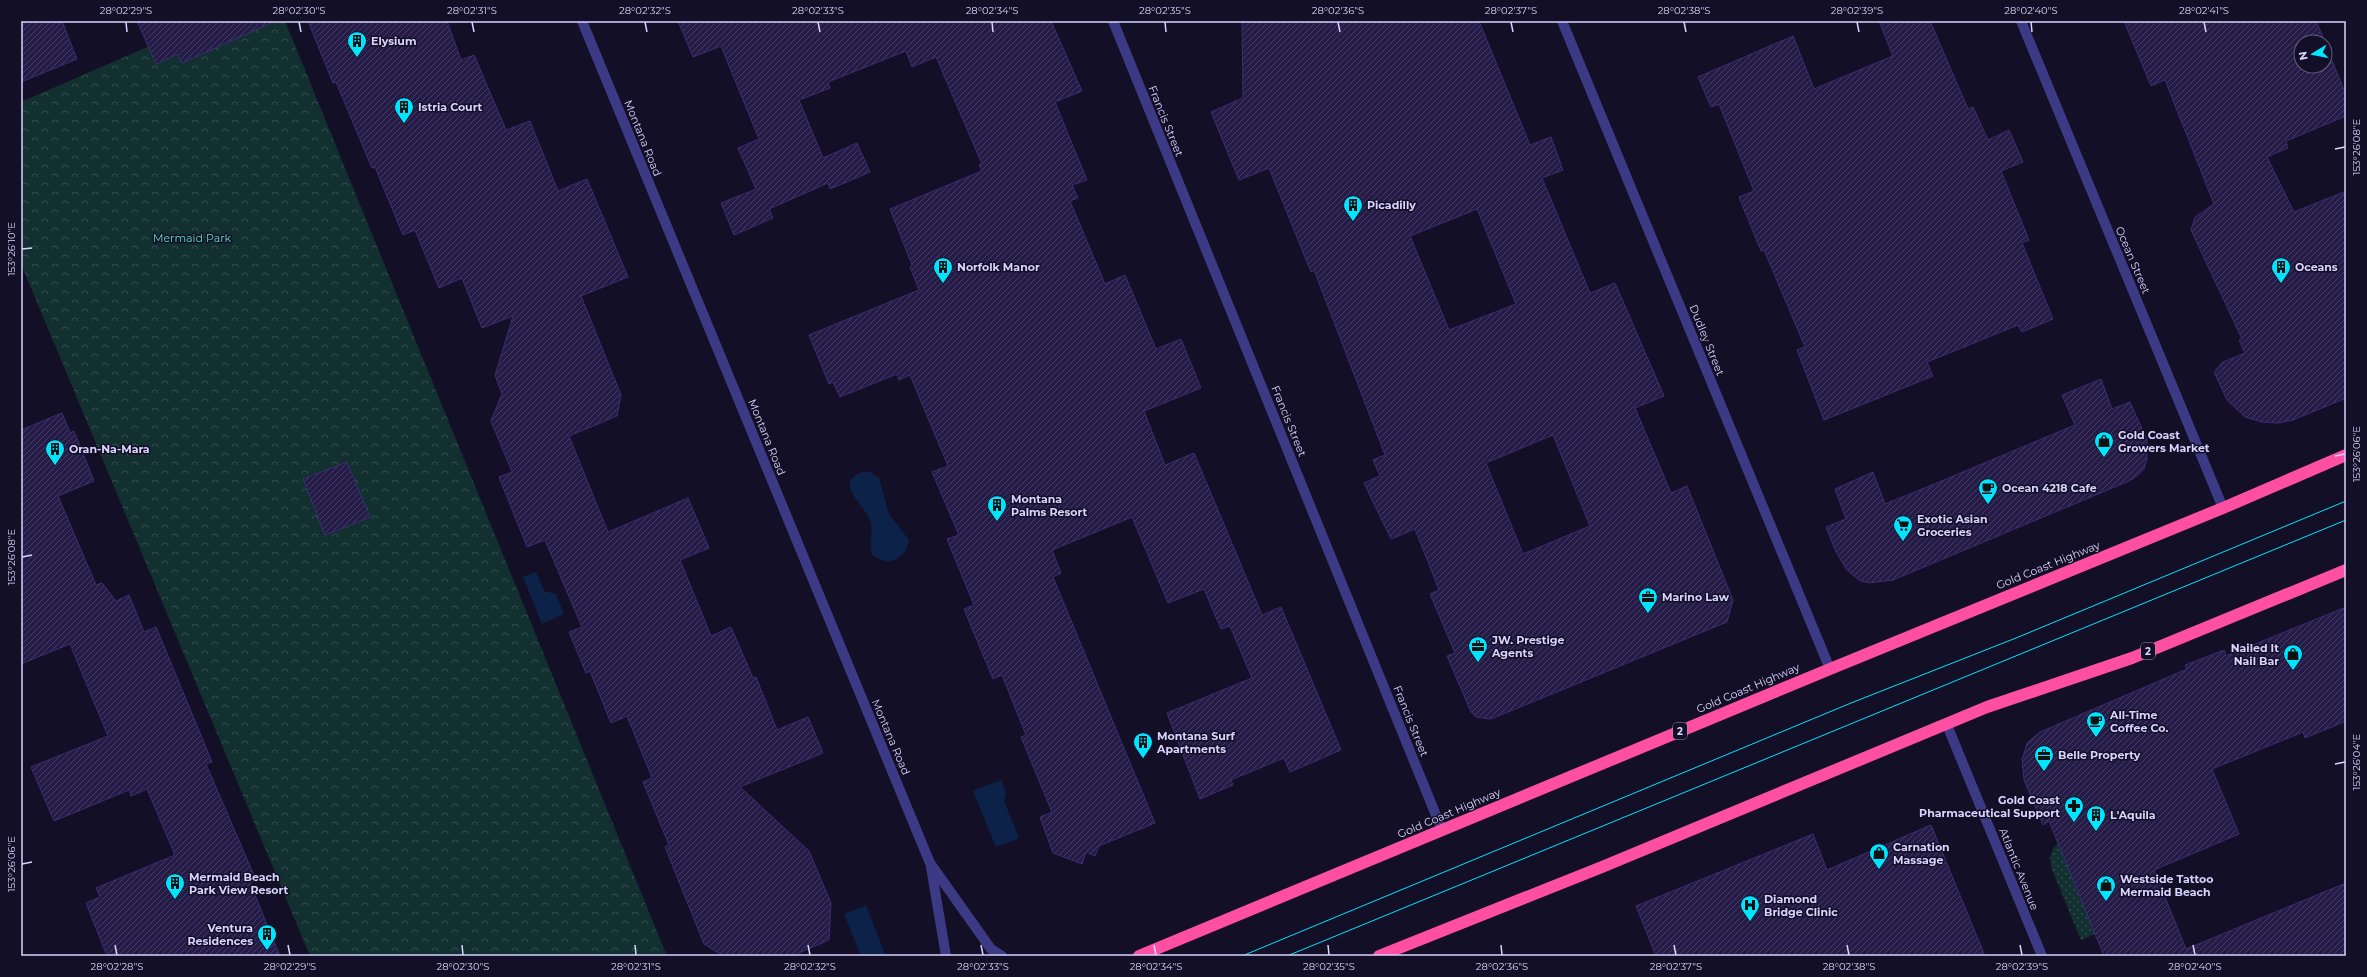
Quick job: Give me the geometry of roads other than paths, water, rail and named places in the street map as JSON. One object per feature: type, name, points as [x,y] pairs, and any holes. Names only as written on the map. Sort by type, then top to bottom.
[{"type":"highway","name":"Gold Coast Highway","points":[[1139,956],[1830,669],[2223,508],[2346,455]]},
{"type":"highway","name":"2","points":[[1379,956],[1485,915],[2029,692],[2132,658],[2346,570]]},
{"type":"street","name":"Montana Road","points":[[582,21],[930,863],[946,956]]},
{"type":"street","name":"Francis Street","points":[[1112,21],[1442,830]]},
{"type":"street","name":"Dudley Street","points":[[1562,21],[1830,669]]},
{"type":"street","name":"Ocean Street","points":[[2021,21],[2223,508]]},
{"type":"street","name":"Atlantic Avenue","points":[[1947,725],[2042,956]]},
{"type":"street","name":"Montana Road","points":[[930,863],[991,949],[1002,956]]},
{"type":"water","points":[[863,472],[870,472],[879,478],[889,514],[909,540],[904,552],[895,560],[884,561],[872,554],[870,546],[871,524],[864,510],[850,489],[850,483],[854,477]]},
{"type":"water","points":[[536,572],[544,591],[556,594],[564,614],[542,624],[523,577]]},
{"type":"water","points":[[1001,780],[1006,792],[1004,801],[1019,838],[996,847],[973,791]]},
{"type":"water","points":[[866,905],[885,954],[861,956],[844,914]]},
{"type":"tram line","points":[[1242,956],[1851,703],[2016,638],[2346,501]]},
{"type":"tram line","points":[[1287,956],[2346,520]]},
{"type":"place","name":"Elysium","points":[[357,58]]},
{"type":"place","name":"Istria Court","points":[[404,124]]},
{"type":"place","name":"Picadilly","points":[[1353,222]]},
{"type":"place","name":"Norfolk Manor","points":[[943,284]]},
{"type":"place","name":"Oceans","points":[[2281,284]]},
{"type":"place","name":"Gold Coast Growers Market","points":[[2104,458]]},
{"type":"place","name":"Oran-Na-Mara","points":[[55,466]]},
{"type":"place","name":"Ocean 4218 Cafe","points":[[1988,505]]},
{"type":"place","name":"Montana Palms Resort","points":[[997,522]]},
{"type":"place","name":"Exotic Asian Groceries","points":[[1903,542]]},
{"type":"place","name":"Marino Law","points":[[1648,614]]},
{"type":"place","name":"JW. Prestige Agents","points":[[1478,663]]},
{"type":"place","name":"Nailed It Nail Bar","points":[[2293,671]]},
{"type":"place","name":"All-Time Coffee Co.","points":[[2096,738]]},
{"type":"place","name":"Montana Surf Apartments","points":[[1143,759]]},
{"type":"place","name":"Belle Property","points":[[2044,772]]},
{"type":"place","name":"Gold Coast Pharmaceutical Support","points":[[2074,823]]},
{"type":"place","name":"L'Aquila","points":[[2096,832]]},
{"type":"place","name":"Carnation Massage","points":[[1879,870]]},
{"type":"place","name":"Mermaid Beach Park View Resort","points":[[175,900]]},
{"type":"place","name":"Westside Tattoo Mermaid Beach","points":[[2106,902]]},
{"type":"place","name":"Diamond Bridge Clinic","points":[[1750,922]]},
{"type":"place","name":"Ventura Residences","points":[[267,951]]},
{"type":"park label","name":"Mermaid Park","points":[[192,238]]}]
